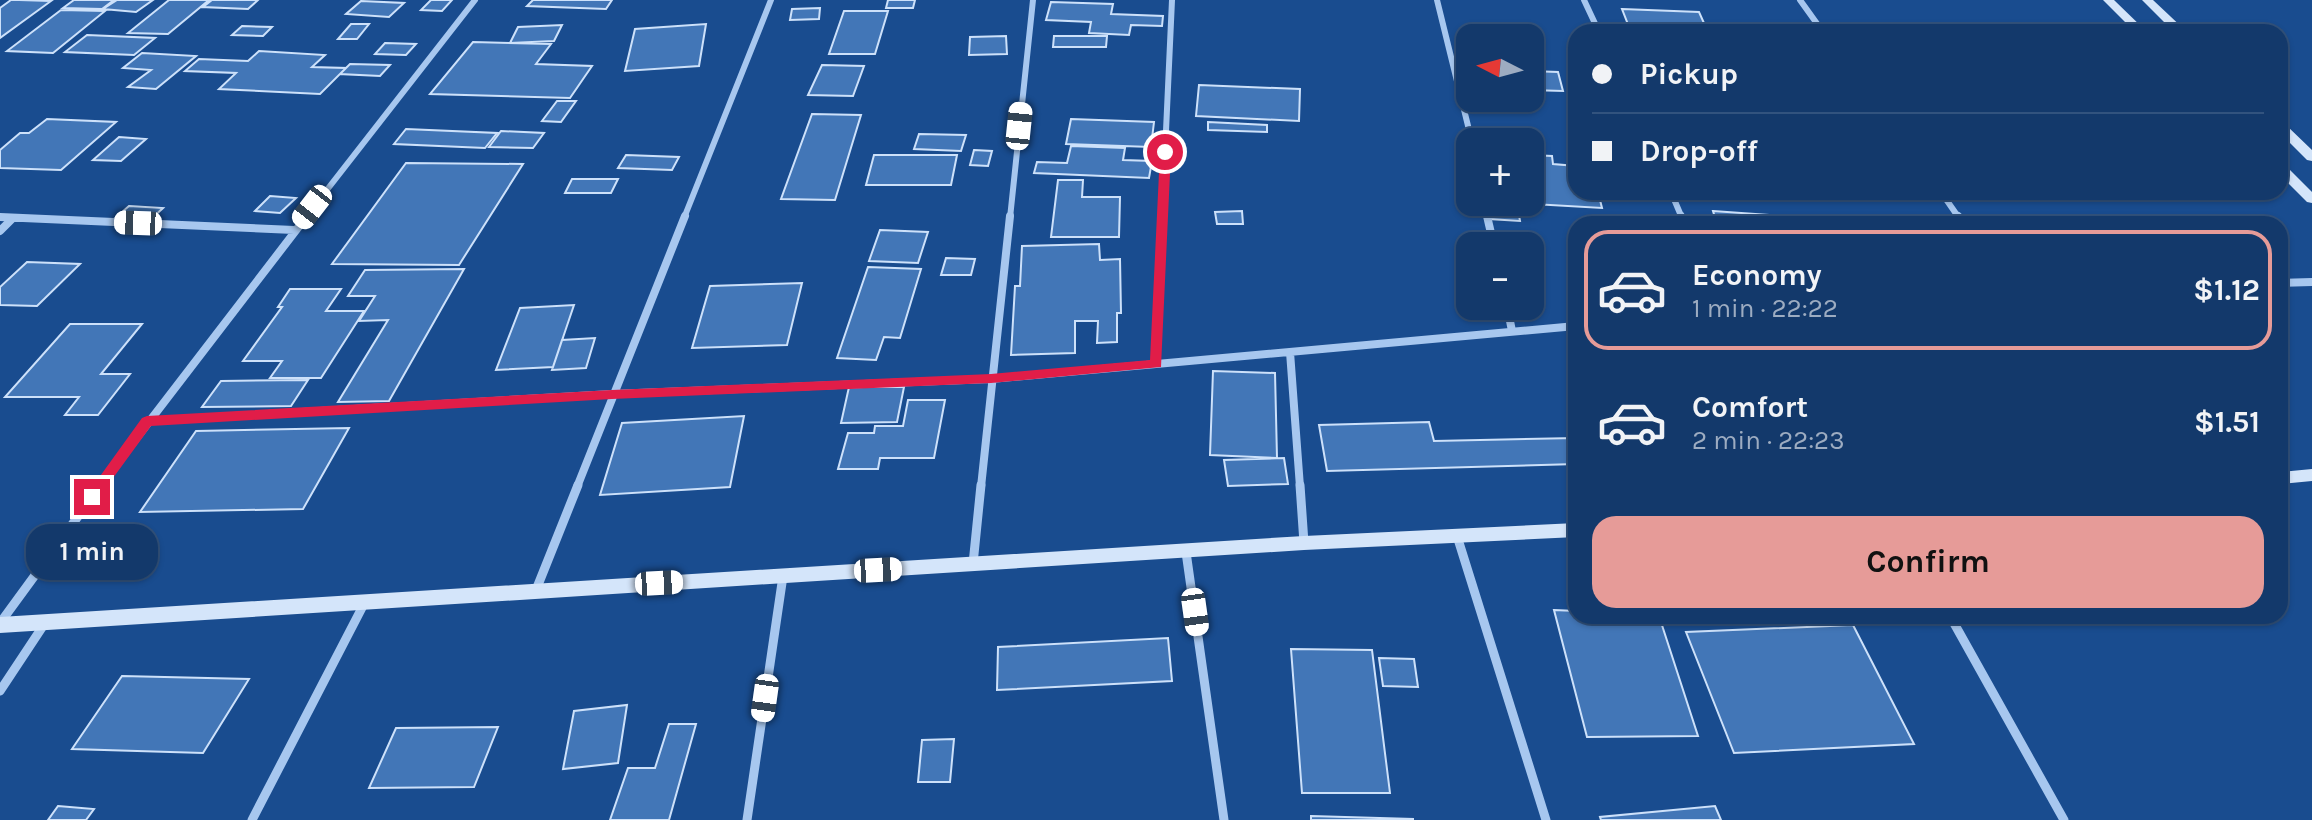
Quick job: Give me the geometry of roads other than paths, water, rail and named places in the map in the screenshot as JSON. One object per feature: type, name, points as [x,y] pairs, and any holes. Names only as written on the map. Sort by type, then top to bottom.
[{"type":"main road","points":[[2108,0],[2133,24]]},
{"type":"main road","points":[[2147,0],[2172,24]]},
{"type":"main road","points":[[2288,134],[2312,157]]},
{"type":"main road","points":[[2288,176],[2312,199]]},
{"type":"main road","points":[[2288,477],[2312,475]]},
{"type":"main road","points":[[0,624],[1304,543],[1568,530]]},
{"type":"street","points":[[0,624],[147,421],[475,0]]},
{"type":"street","points":[[536,590],[771,0]]},
{"type":"street","points":[[973,564],[1033,0]]},
{"type":"street","points":[[1156,364],[1172,0]]},
{"type":"street","points":[[1437,0],[1469,128]]},
{"type":"street","points":[[1584,0],[1595,24]]},
{"type":"street","points":[[1800,0],[1817,24]]},
{"type":"street","points":[[0,217],[294,230]]},
{"type":"street","points":[[0,231],[13,218]]},
{"type":"street","points":[[2288,283],[2312,282]]},
{"type":"street","points":[[1510,320],[1512,331]]},
{"type":"street","points":[[147,421],[612,394],[991,379],[1568,327]]},
{"type":"street","points":[[1290,352],[1304,543]]},
{"type":"street","points":[[1457,536],[1546,820]]},
{"type":"street","points":[[1186,552],[1224,820]]},
{"type":"street","points":[[747,820],[783,576]]},
{"type":"street","points":[[252,820],[366,600]]},
{"type":"street","points":[[0,691],[46,622]]},
{"type":"street","points":[[1954,624],[2064,820]]}]
